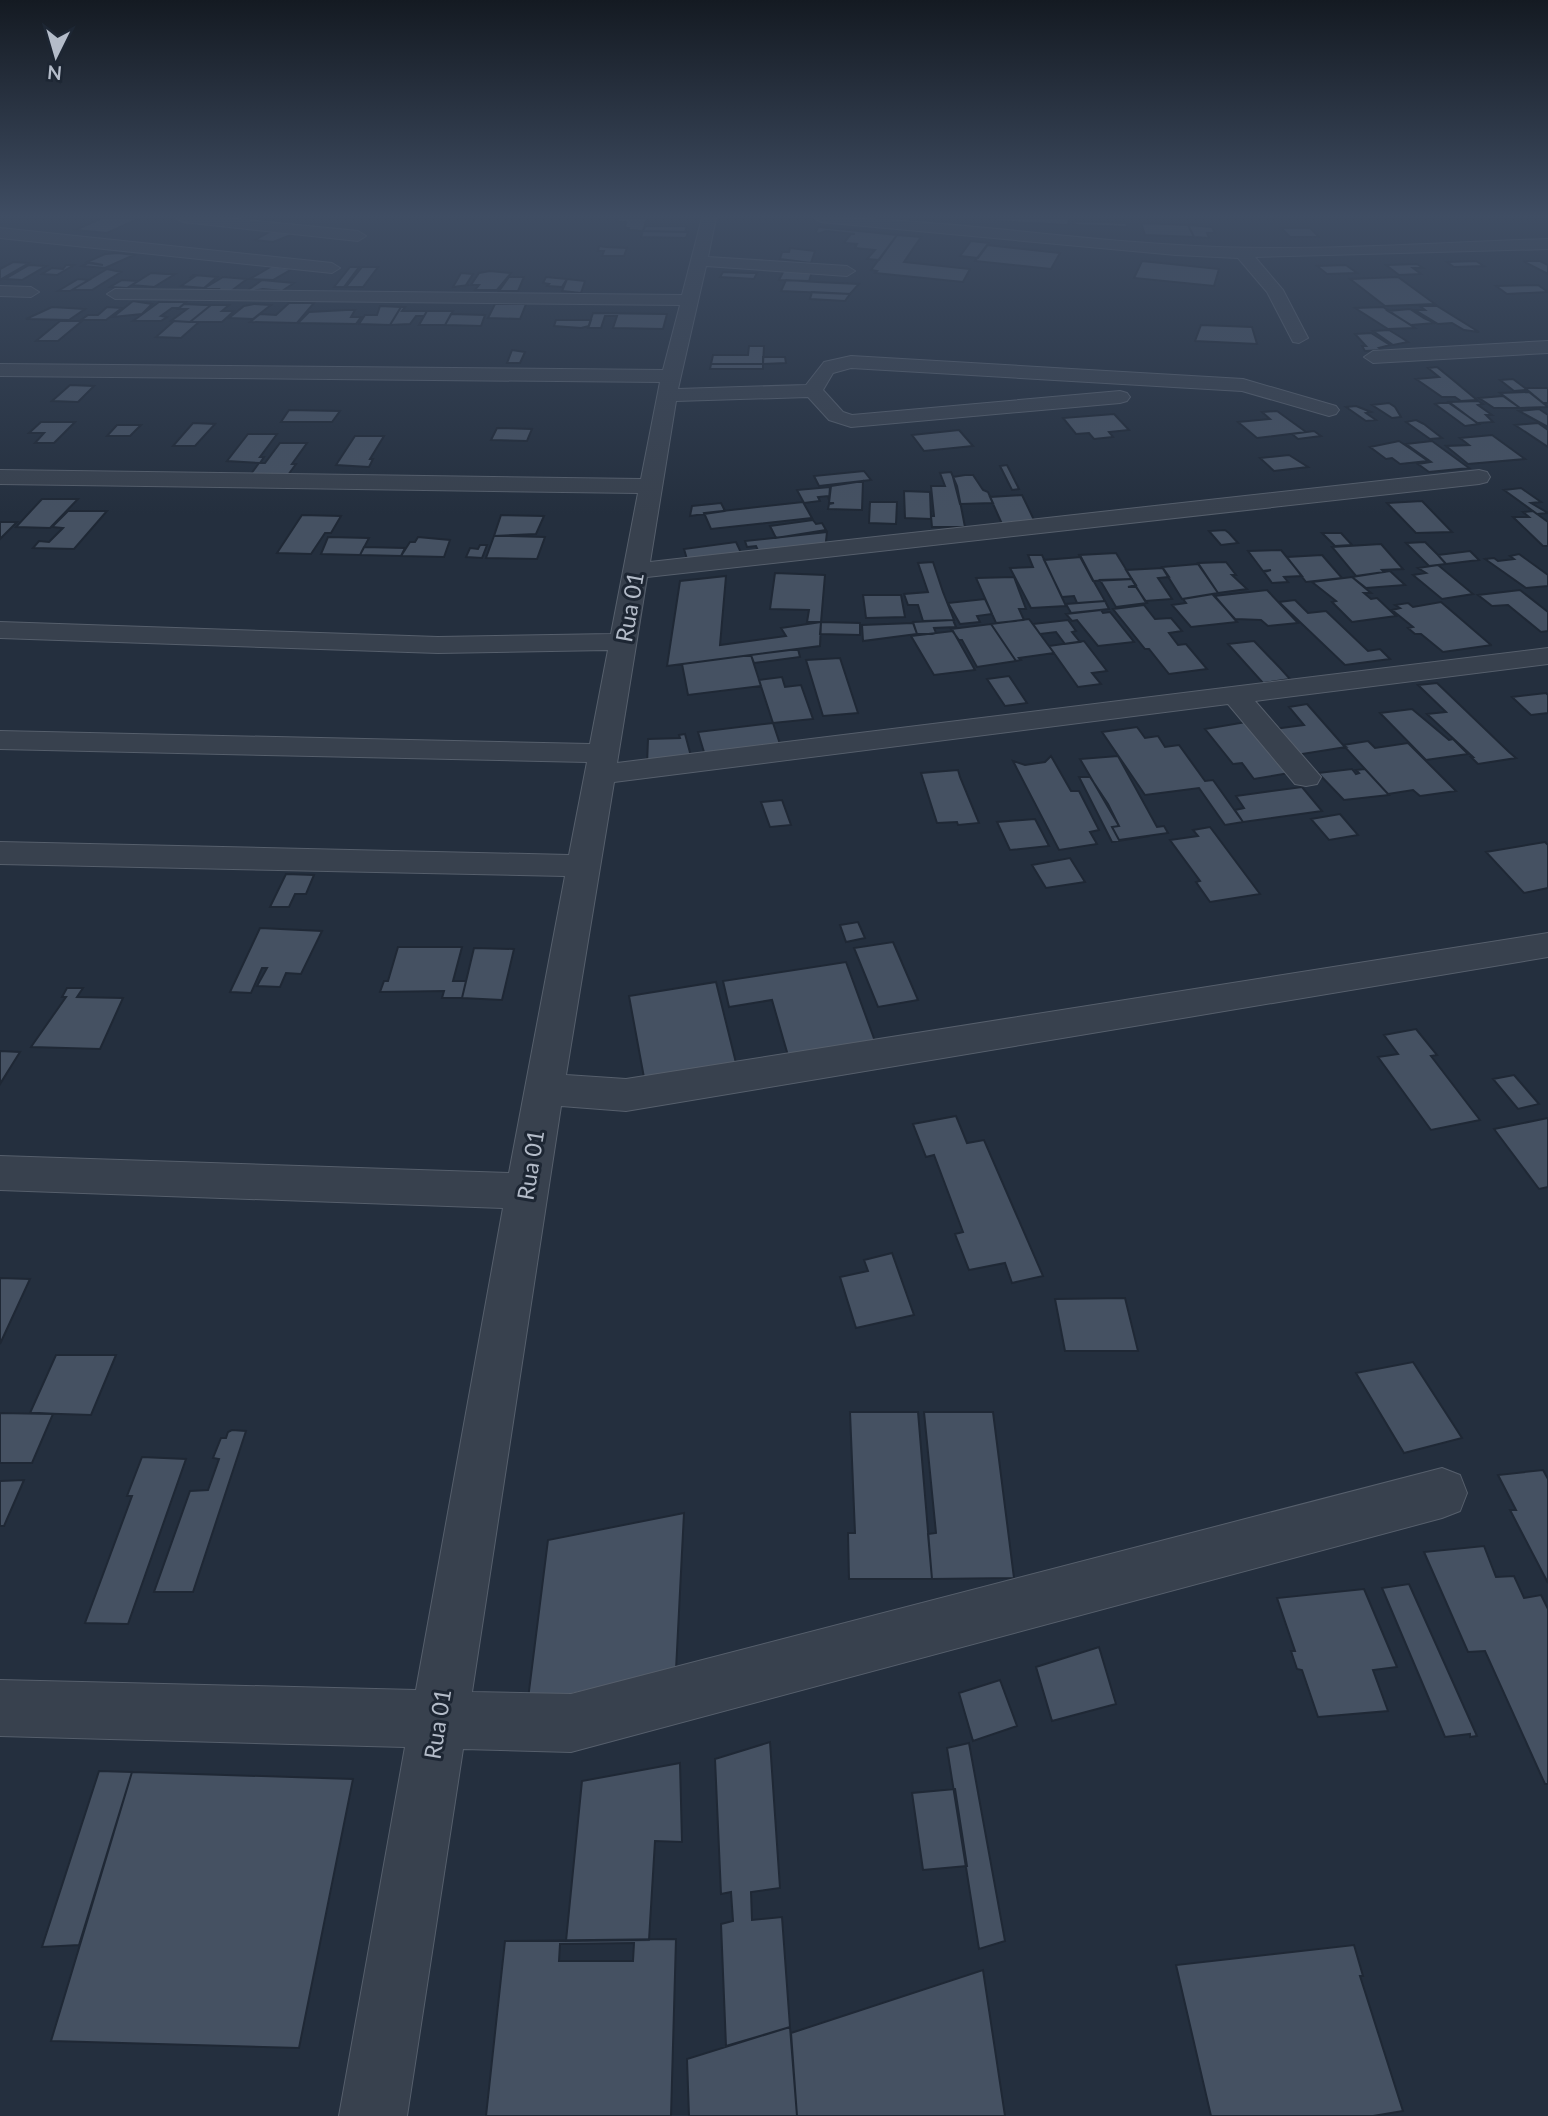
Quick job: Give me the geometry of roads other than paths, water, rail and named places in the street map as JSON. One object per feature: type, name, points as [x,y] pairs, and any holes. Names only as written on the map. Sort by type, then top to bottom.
[{"type":"street","name":"Rua 01","points":[[373,2116],[544,1089],[651,486],[685,317]]},
{"type":"street","points":[[1288,317],[1299,338]]},
{"type":"street","points":[[1373,357],[1548,347]]},
{"type":"street","points":[[813,391],[825,369],[835,364],[851,362],[1243,385],[1329,410]]},
{"type":"street","points":[[0,370],[670,385],[813,391],[836,416],[851,421],[1243,385]]},
{"type":"street","points":[[0,477],[651,486]]},
{"type":"street","points":[[636,572],[1479,477]]},
{"type":"street","points":[[0,630],[439,645],[624,642]]},
{"type":"street","points":[[0,740],[602,763],[1234,694],[1548,656]]},
{"type":"street","points":[[1234,694],[1306,777]]},
{"type":"street","points":[[0,853],[584,866]]},
{"type":"street","points":[[544,1089],[626,1095],[1548,945]]},
{"type":"street","points":[[0,1174],[527,1191]]},
{"type":"street","points":[[0,1709],[571,1723],[1442,1493]]}]
